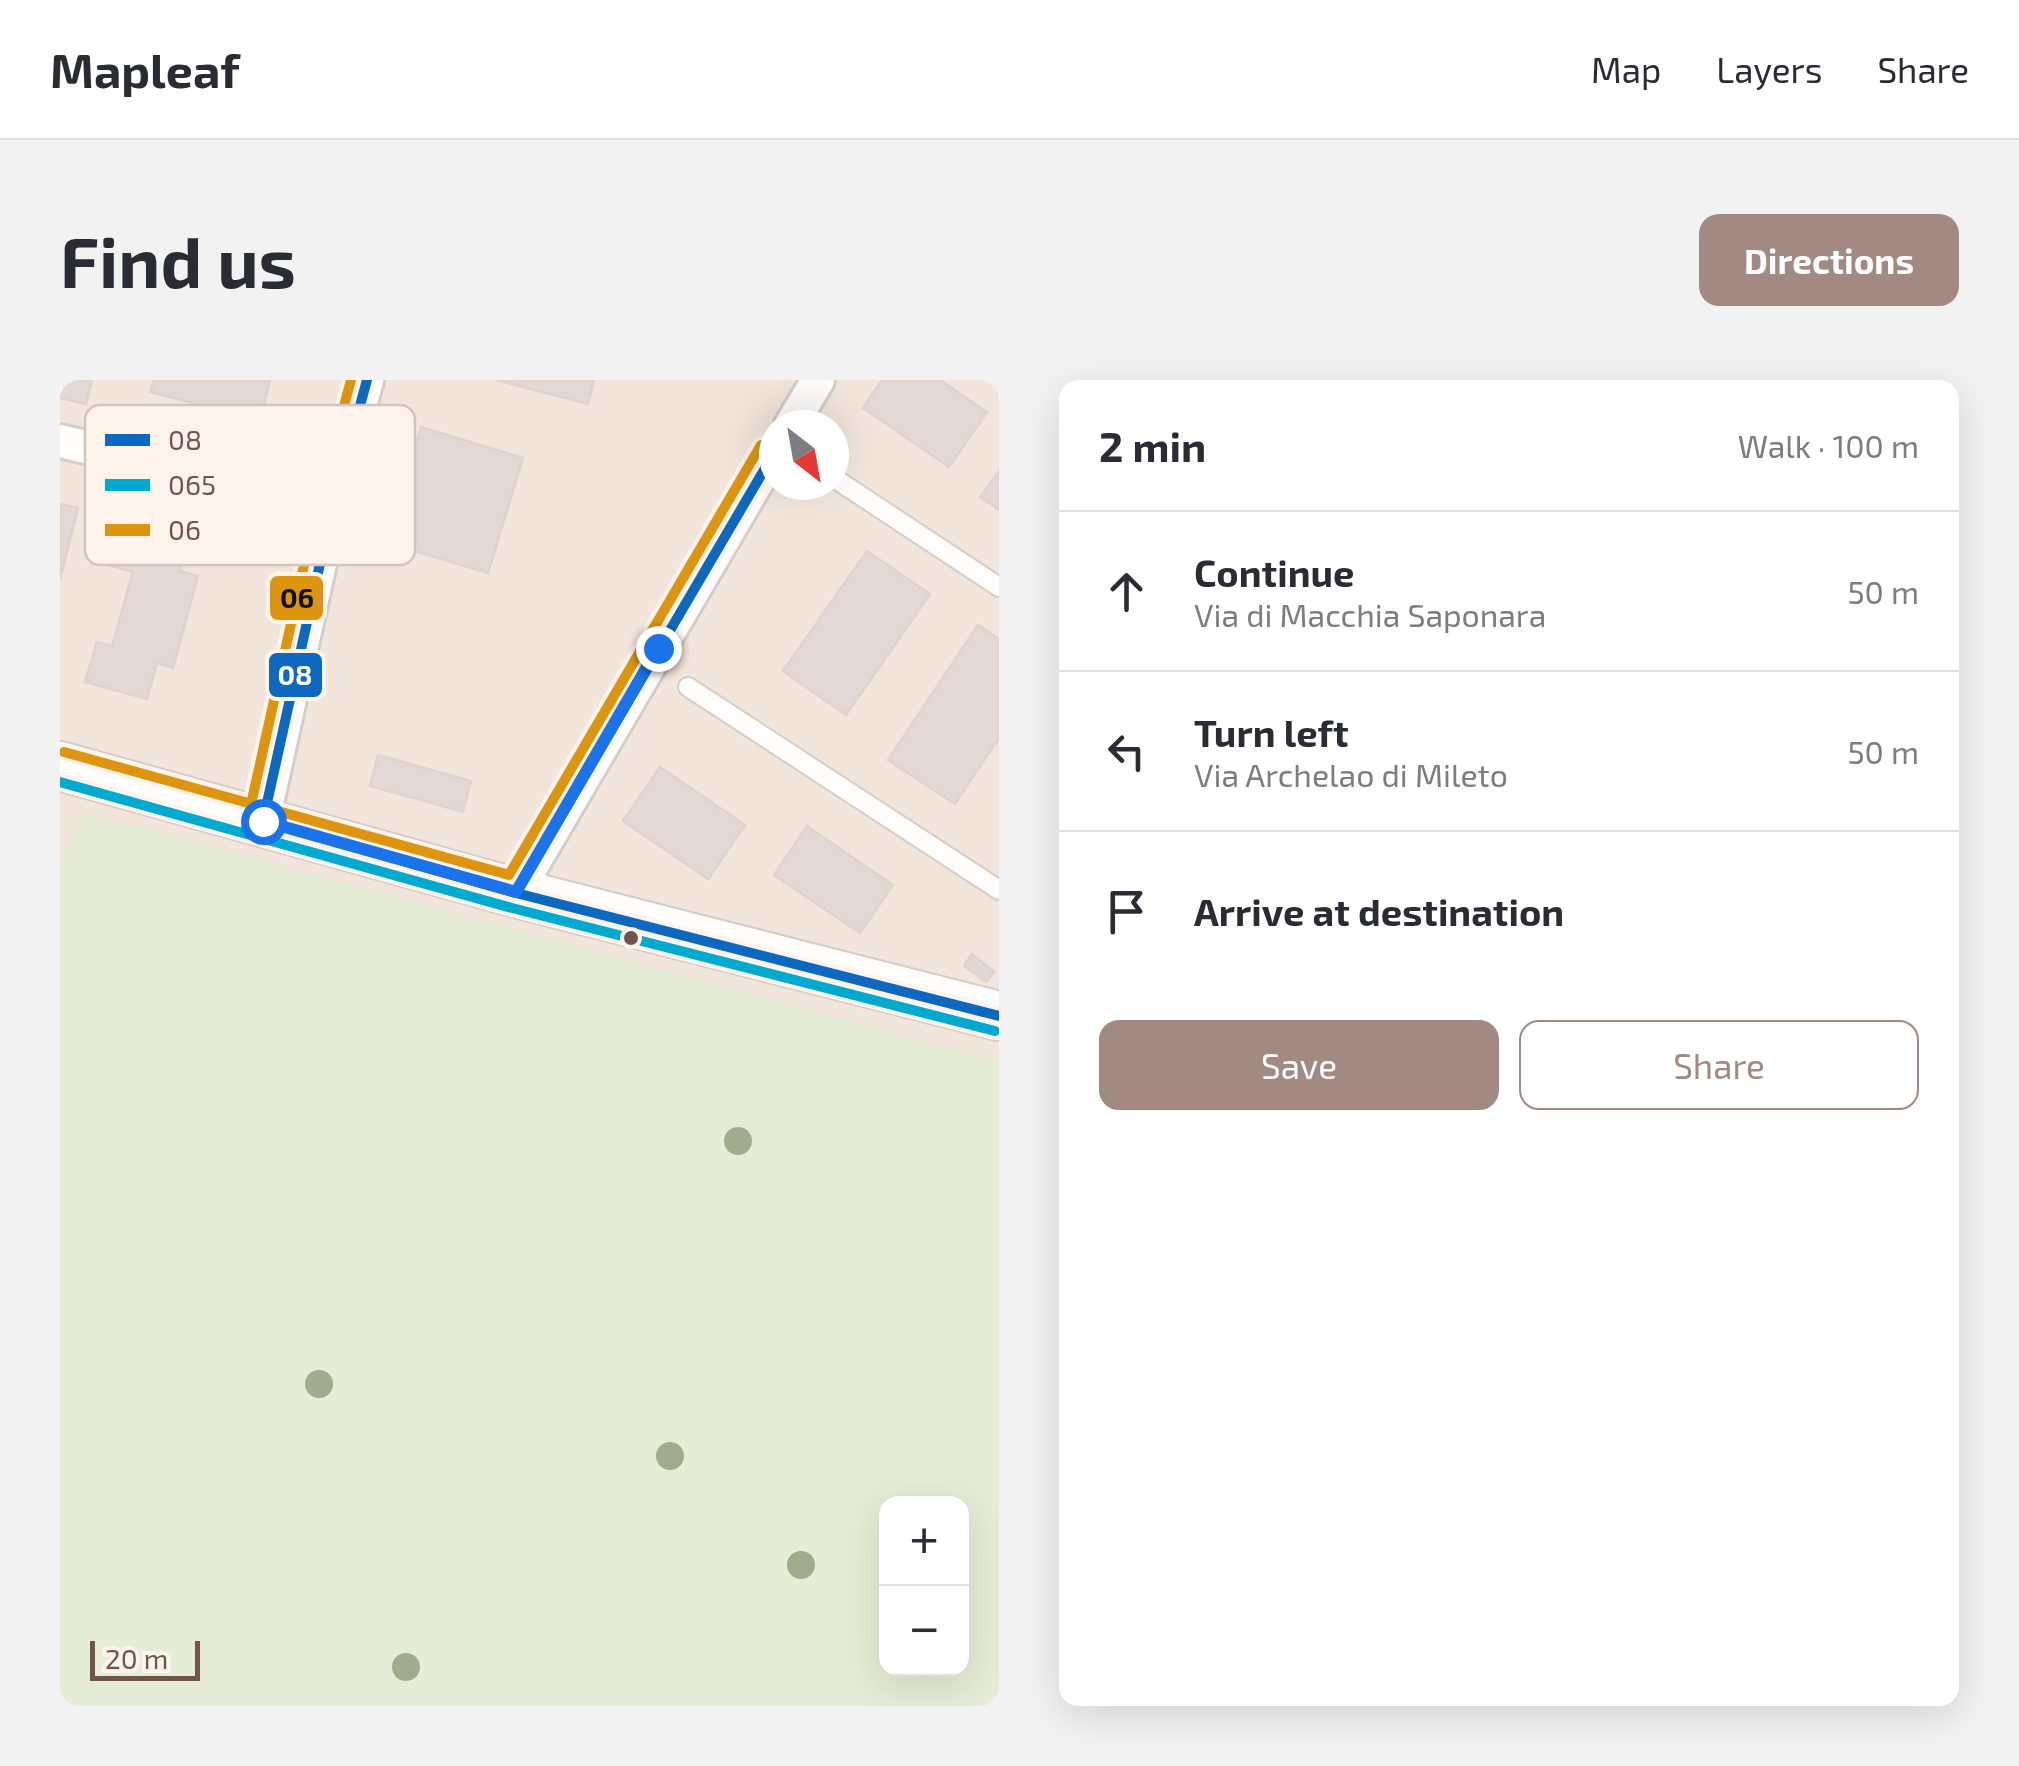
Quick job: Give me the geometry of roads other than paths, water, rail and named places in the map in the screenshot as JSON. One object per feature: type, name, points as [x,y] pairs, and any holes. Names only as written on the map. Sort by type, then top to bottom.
[{"type":"street","points":[[360,405],[367,380]]},
{"type":"street","points":[[800,410],[818,380]]},
{"type":"street","points":[[60,441],[85,447]]},
{"type":"street","points":[[516,892],[759,479]]},
{"type":"street","points":[[263,821],[321,565]]},
{"type":"street","points":[[60,766],[516,892],[999,1016]]},
{"type":"lane","points":[[849,488],[999,587]]},
{"type":"lane","points":[[688,686],[999,890]]}]
